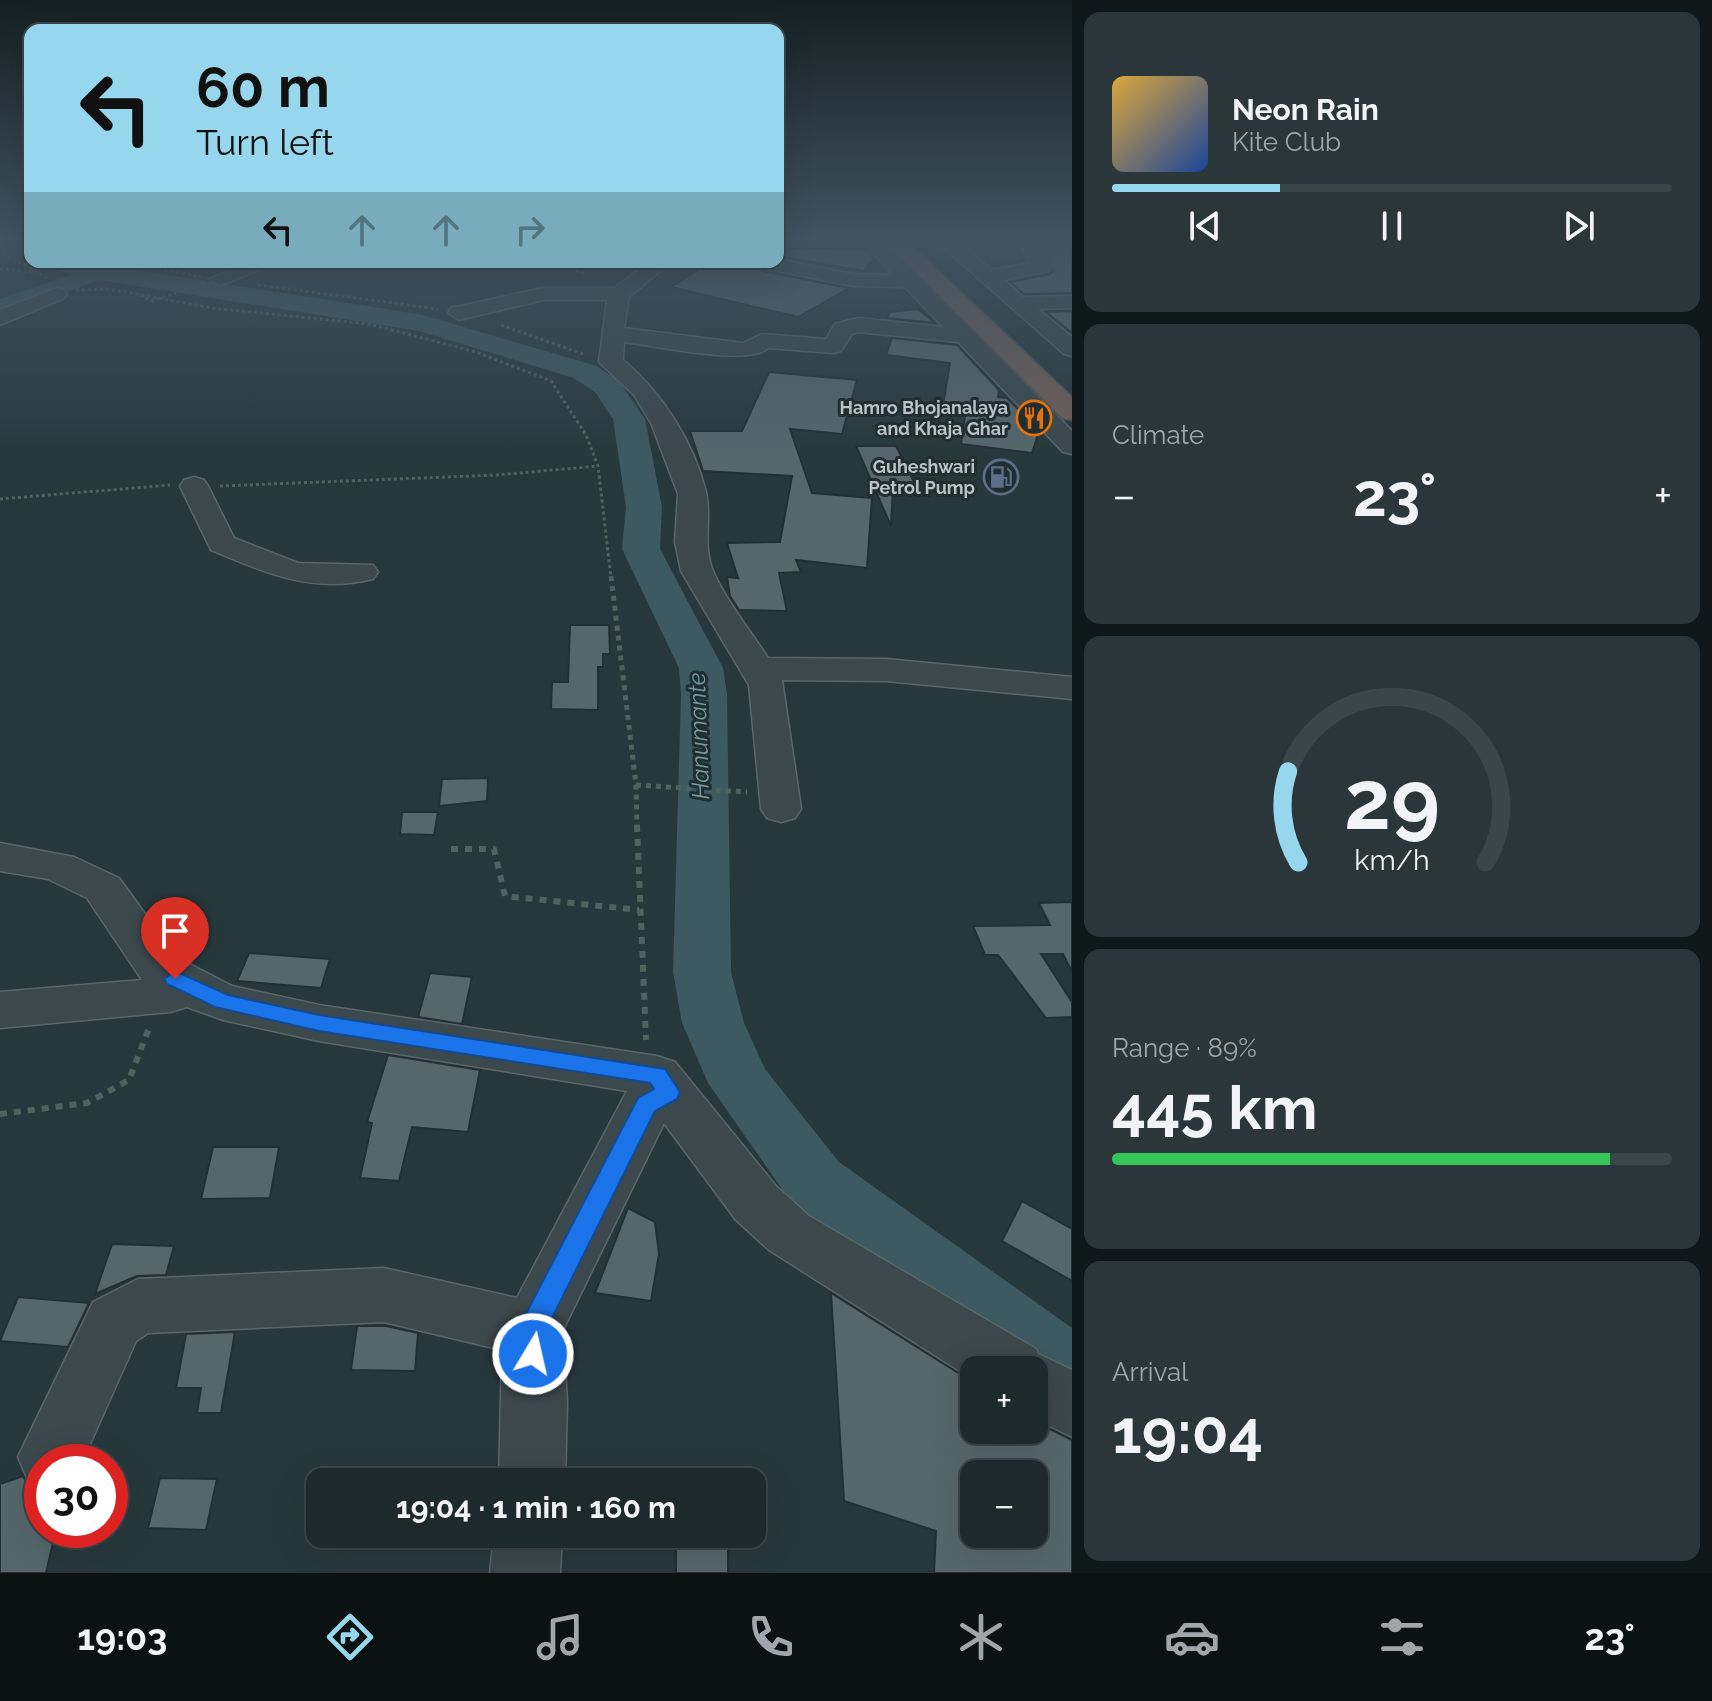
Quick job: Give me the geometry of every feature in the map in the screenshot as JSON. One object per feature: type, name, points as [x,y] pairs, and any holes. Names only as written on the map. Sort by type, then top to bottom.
[{"type":"highway","points":[[969,312],[1072,412]]},
{"type":"highway","points":[[998,312],[1072,381]]},
{"type":"street","points":[[615,312],[613,347],[664,423],[692,494],[690,542],[694,562],[759,669],[770,699],[770,801]]},
{"type":"street","points":[[942,312],[1072,446]]},
{"type":"street","points":[[1029,312],[1072,349]]},
{"type":"street","points":[[776,320],[839,336]]},
{"type":"street","points":[[613,347],[743,350],[756,348],[762,341],[833,346],[849,326],[868,325],[967,336]]},
{"type":"street","points":[[194,486],[222,544],[294,573],[362,572]]},
{"type":"street","points":[[759,669],[886,670],[1072,688]]},
{"type":"street","points":[[0,857],[59,867],[103,888],[159,969],[191,989],[223,1002],[333,1025],[663,1084],[756,1203],[789,1233],[991,1356]]},
{"type":"street","points":[[0,1010],[170,995]]},
{"type":"street","points":[[533,1468],[535,1403],[532,1329],[646,1105],[663,1084]]},
{"type":"street","points":[[57,1444],[114,1322],[138,1306],[384,1295],[532,1329]]},
{"type":"street","points":[[1048,1391],[1072,1406]]},
{"type":"street","points":[[525,1573],[527,1548]]},
{"type":"path","points":[[272,312],[369,324],[476,352],[551,381],[586,435],[598,466],[636,785],[643,1030],[663,1084]]},
{"type":"path","points":[[454,312],[613,347]]},
{"type":"path","points":[[0,499],[140,485],[194,486],[497,475],[598,466]]},
{"type":"path","points":[[636,785],[770,801]]},
{"type":"path","points":[[451,849],[494,849],[505,896],[639,910]]},
{"type":"path","points":[[0,1114],[87,1103],[129,1080],[147,1032],[170,995]]},
{"type":"building","points":[[779,312],[806,312],[798,317]]},
{"type":"building","points":[[890,312],[922,312],[935,323],[887,318]]},
{"type":"building","points":[[1047,312],[1072,312],[1072,333]]},
{"type":"building","points":[[892,338],[957,345],[999,390],[998,397],[1007,398],[1018,409],[1019,416],[1032,424],[1031,429],[1039,431],[1032,453],[961,444],[966,408],[943,405],[950,363],[886,355]]},
{"type":"building","points":[[769,372],[857,380],[842,434],[790,429],[812,493],[872,498],[867,568],[796,560],[801,572],[779,573],[787,611],[739,610],[730,596],[727,577],[738,578],[727,543],[780,542],[792,476],[703,471],[690,431],[742,431]]},
{"type":"building","points":[[856,446],[896,446],[917,488],[893,487],[891,526]]},
{"type":"building","points":[[570,625],[609,625],[610,654],[603,654],[603,667],[598,667],[598,710],[551,709],[552,682],[568,682]]},
{"type":"building","points":[[488,778],[487,801],[439,806],[442,779]]},
{"type":"building","points":[[402,812],[438,812],[434,835],[400,834]]},
{"type":"building","points":[[1072,902],[1072,972],[1063,954],[1041,954],[1072,1002],[1072,1017],[1046,1018],[998,955],[985,955],[973,926],[1050,925],[1039,903]]},
{"type":"building","points":[[249,953],[330,959],[321,988],[237,981]]},
{"type":"building","points":[[430,973],[472,977],[462,1024],[418,1017]]},
{"type":"building","points":[[388,1055],[480,1070],[468,1132],[412,1127],[399,1181],[360,1178],[372,1123],[367,1122]]},
{"type":"building","points":[[213,1147],[279,1147],[270,1198],[201,1199]]},
{"type":"building","points":[[1022,1201],[1072,1229],[1072,1281],[1002,1241]]},
{"type":"building","points":[[628,1208],[655,1222],[659,1254],[651,1301],[595,1293]]},
{"type":"building","points":[[112,1244],[174,1246],[166,1275],[137,1276],[95,1294]]},
{"type":"building","points":[[831,1293],[960,1374],[960,1444],[1048,1444],[1048,1428],[1072,1440],[1072,1573],[934,1573],[936,1531],[844,1501]]},
{"type":"building","points":[[18,1297],[89,1303],[68,1347],[0,1341]]},
{"type":"building","points":[[357,1326],[386,1326],[418,1333],[415,1371],[351,1370]]},
{"type":"building","points":[[235,1332],[221,1413],[197,1413],[201,1388],[176,1388],[186,1334]]},
{"type":"building","points":[[24,1478],[24,1548],[52,1548],[46,1573],[0,1573],[0,1484]]},
{"type":"building","points":[[160,1478],[217,1479],[206,1530],[148,1528]]},
{"type":"building","points":[[676,1548],[728,1548],[728,1573],[676,1573]]},
{"type":"waterway","name":"Hanumante","points":[[354,312],[423,323],[585,372],[607,387],[629,419],[644,507],[641,549],[701,668],[704,694],[702,972],[713,1023],[740,1083],[815,1182],[1072,1374]]},
{"type":"place","name":"Hamro Bhojanalaya and Khaja Ghar","points":[[1034,418]]},
{"type":"place","name":"Guheshwari Petrol Pump","points":[[1001,477]]},
{"type":"route","points":[[175,979],[223,1002],[319,1023],[657,1076],[668,1092],[646,1105],[532,1329],[533,1354]]}]
